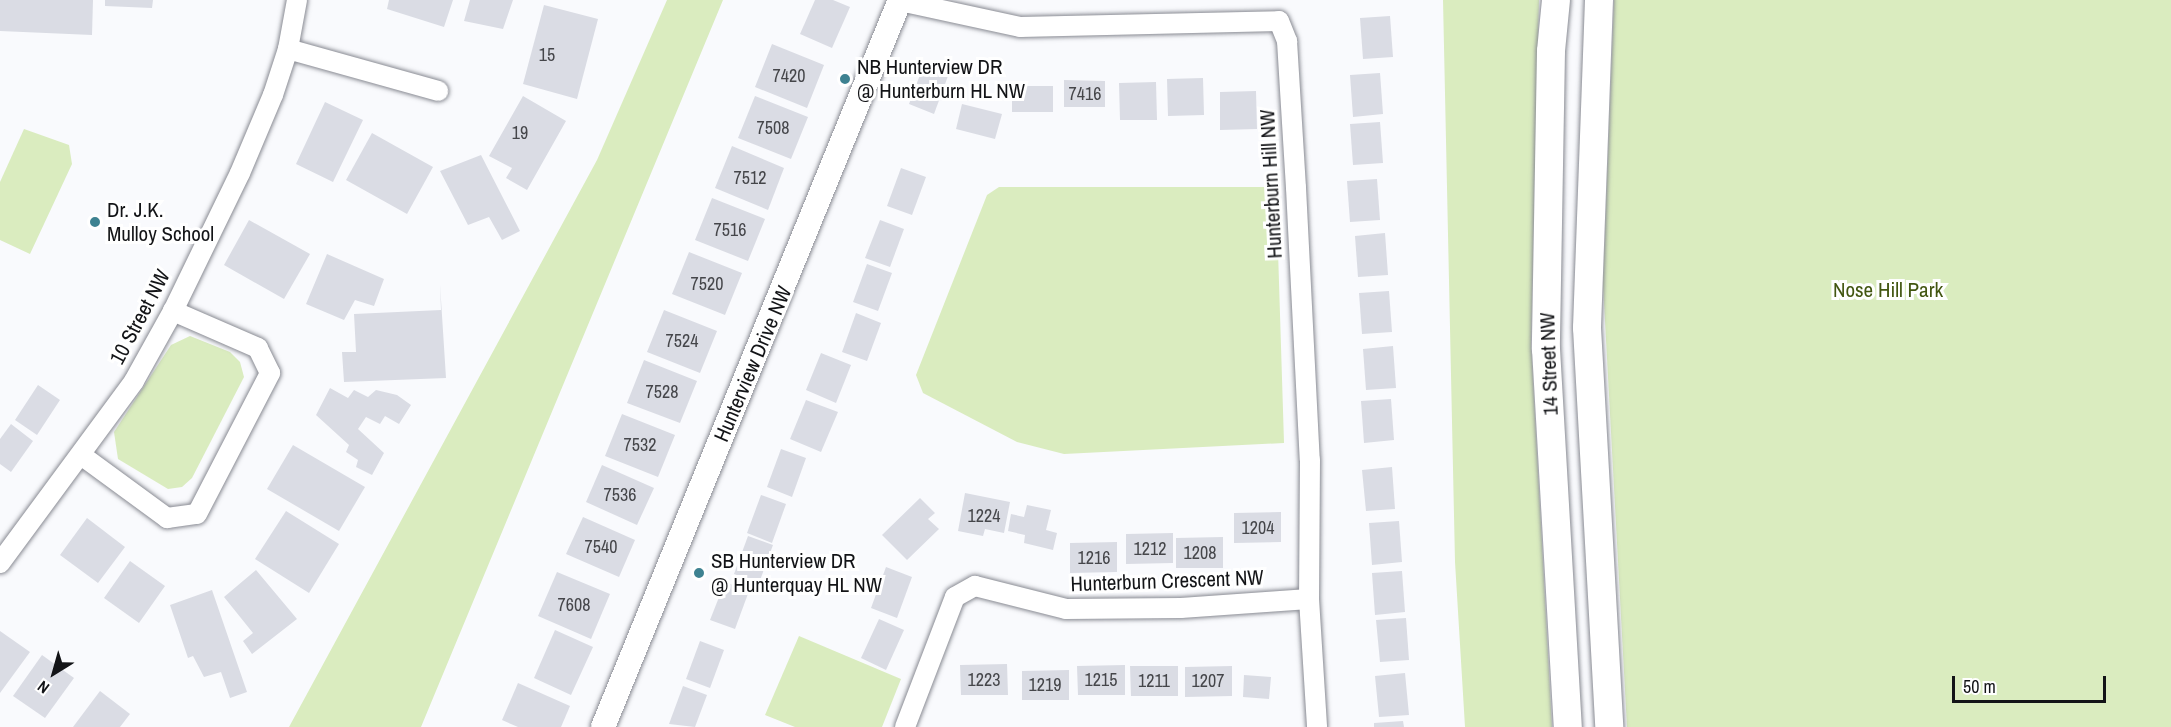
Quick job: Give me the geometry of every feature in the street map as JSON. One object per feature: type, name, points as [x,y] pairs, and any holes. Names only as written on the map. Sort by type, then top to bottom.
[{"type":"main road","name":"14 Street NW","points":[[1556,0],[1551,51],[1546,349],[1568,727]]},
{"type":"main road","name":"14 Street NW","points":[[1599,0],[1587,328],[1609,727]]},
{"type":"street","name":"10 Street NW","points":[[0,563],[134,381],[173,311],[240,173],[288,49],[297,0]]},
{"type":"street","name":"Hunterburn Hill NW","points":[[900,1],[1020,27],[1279,21],[1287,41],[1296,188],[1310,460],[1309,599],[1317,727]]},
{"type":"street","name":"Hunterview Drive NW","points":[[603,727],[900,1]]},
{"type":"street","points":[[288,49],[438,91]]},
{"type":"street","points":[[81,455],[167,518],[197,514],[270,373],[258,348],[173,311]]},
{"type":"street","name":"Hunterburn Crescent NW","points":[[905,727],[955,597],[975,586],[1066,609],[1181,608],[1309,599]]},
{"type":"green space","points":[[667,0],[723,0],[421,727],[289,727],[597,160]]},
{"type":"green space","points":[[1443,0],[1539,0],[1531,343],[1552,727],[1465,727],[1455,562]]},
{"type":"green space","name":"Nose Hill Park","points":[[1614,0],[2171,0],[2171,727],[1627,727],[1603,284]]},
{"type":"green space","points":[[24,129],[69,145],[72,164],[30,254],[0,240],[0,182]]},
{"type":"green space","points":[[999,187],[1276,187],[1284,443],[1064,454],[1017,442],[923,393],[916,375],[987,195]]},
{"type":"green space","points":[[190,336],[230,352],[240,362],[244,377],[192,478],[182,487],[168,489],[118,459],[114,432],[171,345]]},
{"type":"green space","points":[[799,636],[901,679],[882,727],[795,727],[765,715]]},
{"type":"building","points":[[0,0],[93,0],[92,35],[0,31]]},
{"type":"building","points":[[105,0],[153,0],[152,8],[105,6]]},
{"type":"building","points":[[389,0],[453,0],[444,27],[387,9]]},
{"type":"building","points":[[470,0],[513,0],[503,29],[464,21]]},
{"type":"building","points":[[815,0],[833,0],[850,7],[832,48],[800,34]]},
{"type":"building","points":[[544,5],[598,19],[577,99],[523,84]]},
{"type":"building","points":[[1390,16],[1393,57],[1363,59],[1360,18]]},
{"type":"building","points":[[772,44],[824,65],[807,108],[755,87]]},
{"type":"building","points":[[923,67],[948,76],[934,114],[909,104]]},
{"type":"building","points":[[1380,73],[1383,114],[1353,117],[1350,75]]},
{"type":"building","points":[[1203,78],[1204,115],[1168,116],[1167,79]]},
{"type":"building","points":[[1064,80],[1105,81],[1105,107],[1064,107]]},
{"type":"building","points":[[1156,82],[1157,120],[1120,120],[1119,83]]},
{"type":"building","points":[[1012,86],[1053,86],[1053,112],[1012,112]]},
{"type":"building","points":[[1256,91],[1257,129],[1220,130],[1220,92]]},
{"type":"building","points":[[523,96],[566,121],[527,190],[506,178],[512,168],[489,156]]},
{"type":"building","points":[[755,96],[808,117],[791,159],[738,138]]},
{"type":"building","points":[[325,102],[363,120],[333,182],[296,164]]},
{"type":"building","points":[[962,104],[1002,114],[995,139],[956,129]]},
{"type":"building","points":[[1380,122],[1383,163],[1353,165],[1350,124]]},
{"type":"building","points":[[372,133],[433,167],[407,214],[346,180]]},
{"type":"building","points":[[732,146],[784,168],[768,210],[715,188]]},
{"type":"building","points":[[481,155],[520,231],[502,240],[489,217],[468,225],[440,171]]},
{"type":"building","points":[[901,168],[926,177],[912,215],[887,206]]},
{"type":"building","points":[[1377,179],[1380,220],[1350,222],[1347,181]]},
{"type":"building","points":[[712,198],[765,219],[748,261],[695,240]]},
{"type":"building","points":[[249,220],[310,254],[284,299],[224,265]]},
{"type":"building","points":[[880,220],[904,229],[890,267],[865,258]]},
{"type":"building","points":[[1385,233],[1388,275],[1358,277],[1355,236]]},
{"type":"building","points":[[689,252],[742,273],[725,315],[672,294]]},
{"type":"building","points":[[327,254],[384,279],[374,306],[355,300],[344,320],[306,304]]},
{"type":"building","points":[[867,264],[892,273],[878,311],[853,302]]},
{"type":"building","points":[[440,284],[446,378],[344,382],[342,352],[356,352],[354,314],[441,310]]},
{"type":"building","points":[[1389,291],[1392,332],[1362,334],[1359,293]]},
{"type":"building","points":[[664,310],[717,331],[700,373],[647,352]]},
{"type":"building","points":[[856,313],[881,323],[867,361],[842,352]]},
{"type":"building","points":[[1393,346],[1396,388],[1366,390],[1363,349]]},
{"type":"building","points":[[821,353],[851,365],[836,403],[806,390]]},
{"type":"building","points":[[644,360],[697,381],[680,423],[627,403]]},
{"type":"building","points":[[38,385],[60,400],[37,435],[15,420]]},
{"type":"building","points":[[330,388],[348,398],[354,390],[368,397],[376,390],[397,395],[411,405],[399,424],[385,416],[380,424],[366,417],[358,429],[384,453],[372,475],[356,467],[358,460],[346,452],[349,445],[316,415]]},
{"type":"building","points":[[1391,399],[1394,440],[1364,443],[1361,401]]},
{"type":"building","points":[[806,400],[838,412],[821,452],[790,439]]},
{"type":"building","points":[[622,414],[675,435],[658,477],[605,456]]},
{"type":"building","points":[[11,424],[33,441],[11,472],[0,464],[0,439]]},
{"type":"building","points":[[293,445],[365,487],[339,531],[267,489]]},
{"type":"building","points":[[781,449],[806,458],[792,497],[767,487]]},
{"type":"building","points":[[602,465],[654,488],[637,525],[586,502]]},
{"type":"building","points":[[1392,467],[1395,509],[1366,511],[1362,470]]},
{"type":"building","points":[[965,493],[1010,502],[1004,533],[985,529],[983,536],[958,531]]},
{"type":"building","points":[[761,495],[786,504],[772,543],[747,533]]},
{"type":"building","points":[[920,498],[935,513],[928,519],[939,529],[907,560],[882,535]]},
{"type":"building","points":[[1027,505],[1051,510],[1046,530],[1057,533],[1053,550],[1024,543],[1025,535],[1008,531],[1011,514],[1024,517]]},
{"type":"building","points":[[286,511],[339,544],[309,593],[255,559]]},
{"type":"building","points":[[1281,512],[1281,542],[1234,543],[1234,513]]},
{"type":"building","points":[[583,517],[635,540],[619,577],[566,554]]},
{"type":"building","points":[[87,518],[125,547],[98,583],[60,555]]},
{"type":"building","points":[[1399,521],[1402,562],[1372,565],[1369,523]]},
{"type":"building","points":[[1173,533],[1173,563],[1126,564],[1126,534]]},
{"type":"building","points":[[748,536],[773,545],[759,583],[734,574]]},
{"type":"building","points":[[1223,537],[1223,568],[1176,568],[1176,538]]},
{"type":"building","points":[[1117,542],[1117,572],[1070,573],[1070,543]]},
{"type":"building","points":[[130,561],[165,586],[139,623],[104,598]]},
{"type":"building","points":[[886,567],[912,577],[897,618],[871,608]]},
{"type":"building","points":[[256,570],[297,619],[252,654],[243,641],[253,633],[224,597]]},
{"type":"building","points":[[1402,571],[1405,612],[1375,615],[1372,573]]},
{"type":"building","points":[[557,572],[610,594],[591,639],[538,616]]},
{"type":"building","points":[[725,582],[749,591],[735,629],[710,620]]},
{"type":"building","points":[[212,590],[247,692],[230,698],[221,672],[204,677],[193,656],[188,658],[170,605]]},
{"type":"building","points":[[1406,618],[1409,660],[1380,662],[1376,620]]},
{"type":"building","points":[[879,619],[904,630],[886,670],[861,658]]},
{"type":"building","points":[[555,630],[593,647],[571,695],[534,678]]},
{"type":"building","points":[[0,631],[30,652],[0,693]]},
{"type":"building","points":[[700,641],[724,650],[710,688],[686,679]]},
{"type":"building","points":[[42,655],[74,678],[45,718],[13,696]]},
{"type":"building","points":[[1007,664],[1008,695],[961,695],[960,665]]},
{"type":"building","points":[[1125,665],[1125,695],[1078,695],[1077,666]]},
{"type":"building","points":[[1130,666],[1178,666],[1178,696],[1131,696]]},
{"type":"building","points":[[1232,666],[1232,696],[1185,697],[1185,667]]},
{"type":"building","points":[[1069,670],[1069,700],[1022,700],[1022,671]]},
{"type":"building","points":[[1405,673],[1409,715],[1379,717],[1375,676]]},
{"type":"building","points":[[1244,675],[1271,677],[1269,699],[1243,697]]},
{"type":"building","points":[[518,683],[570,706],[561,727],[518,727],[502,720]]},
{"type":"building","points":[[683,686],[707,695],[695,727],[669,724]]},
{"type":"building","points":[[100,691],[130,714],[120,727],[73,727]]},
{"type":"building","points":[[1403,721],[1404,727],[1374,727],[1374,723]]},
{"type":"place","name":"NB Hunterview DR @ Hunterburn HL NW","points":[[845,79]]},
{"type":"place","name":"Dr. J.K. Mulloy School","points":[[95,222]]},
{"type":"place","name":"SB Hunterview DR @ Hunterquay HL NW","points":[[699,573]]}]
